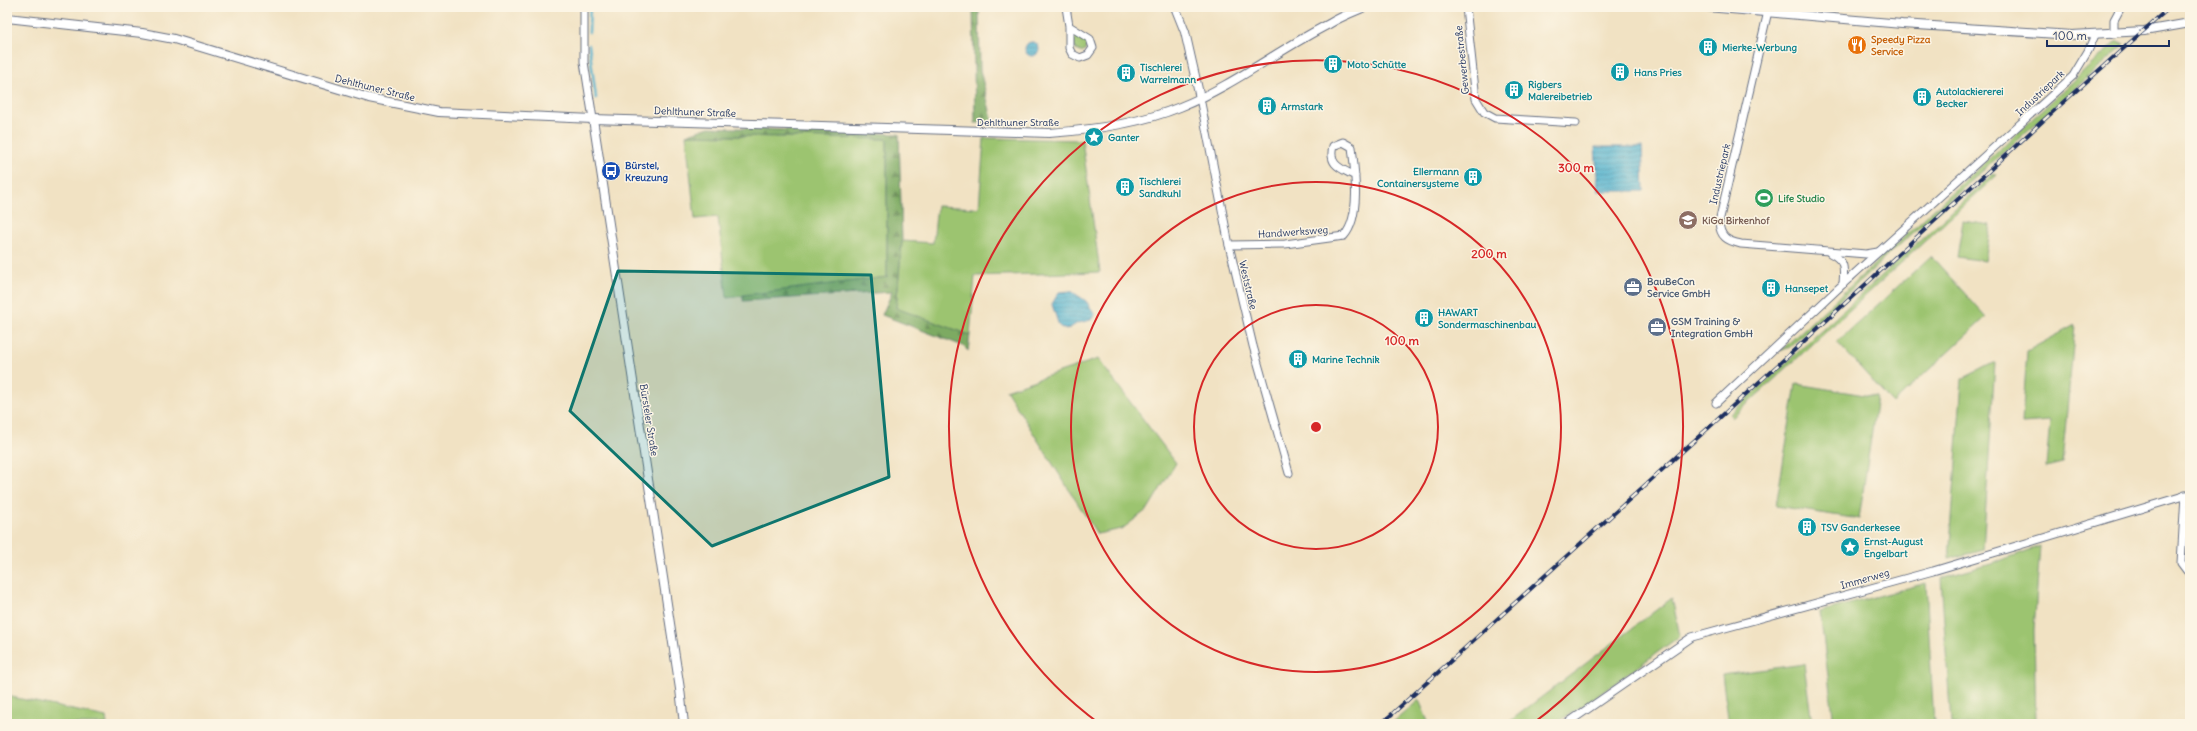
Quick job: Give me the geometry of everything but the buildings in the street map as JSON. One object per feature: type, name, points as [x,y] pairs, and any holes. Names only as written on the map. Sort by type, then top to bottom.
[{"type":"street","points":[[584,7],[584,62],[593,119]]},
{"type":"street","points":[[1066,7],[1070,26],[1069,48],[1072,54],[1080,58],[1088,55],[1092,48],[1090,39],[1070,26]]},
{"type":"street","points":[[1175,7],[1185,32],[1200,98]]},
{"type":"street","name":"Dehlthuner Straße","points":[[7,18],[142,33],[174,39],[362,96],[419,109],[488,116],[1049,133],[1078,131],[1142,120],[1200,98],[1249,73],[1328,24],[1365,7]]},
{"type":"street","name":"Gewerbestraße","points":[[1466,7],[1476,99],[1484,112],[1495,118],[1576,123]]},
{"type":"street","points":[[1707,7],[1769,10],[2024,33],[2095,35],[2114,34],[2190,23]]},
{"type":"street","points":[[2114,34],[2114,20],[2121,7]]},
{"type":"street","name":"Industriepark","points":[[1769,10],[1719,222],[1720,230],[1724,238],[1731,242],[1866,254],[1879,252]]},
{"type":"street","name":"Industriepark","points":[[1716,403],[1843,284],[2073,76],[2088,51],[2095,35]]},
{"type":"street","name":"Weststraße","points":[[1200,98],[1229,246],[1253,346],[1289,473]]},
{"type":"street","name":"Bürsteler Straße","points":[[593,119],[680,689],[684,724]]},
{"type":"street","name":"Handwerksweg","points":[[1229,246],[1285,244],[1344,236],[1350,229],[1354,216],[1355,176],[1352,147],[1343,142],[1333,146],[1331,156],[1335,164],[1355,176]]},
{"type":"street","points":[[1826,251],[1839,257],[1844,267],[1843,284]]},
{"type":"street","points":[[2188,495],[2181,564],[2187,571],[2190,571]]},
{"type":"street","name":"Immerweg","points":[[1566,724],[1692,637],[1933,571],[2188,495]]},
{"type":"highlighted area","points":[[618,271],[871,275],[889,477],[712,546],[570,411]]},
{"type":"green space","points":[[973,7],[979,7],[980,70],[993,123],[975,123]]},
{"type":"green space","points":[[1074,35],[1077,35],[1087,43],[1085,50],[1081,52],[1076,50]]},
{"type":"green space","points":[[2117,41],[2125,44],[1886,257],[1790,347],[1780,351]]},
{"type":"green space","points":[[709,127],[899,134],[902,241],[896,308],[970,335],[968,351],[963,346],[882,315],[892,292],[743,301],[743,295],[887,277],[887,139],[686,135]]},
{"type":"green space","points":[[686,135],[887,139],[887,277],[727,298],[718,217],[695,219]]},
{"type":"green space","points":[[984,138],[1082,140],[1100,272],[975,276],[970,335],[896,309],[902,241],[933,243],[937,206],[979,208]]},
{"type":"green space","points":[[1993,174],[1997,175],[1732,418],[1730,414]]},
{"type":"green space","points":[[1963,221],[1991,225],[1985,261],[1957,257]]},
{"type":"green space","points":[[1931,256],[1986,317],[1893,403],[1837,342]]},
{"type":"green space","points":[[2075,325],[2062,463],[2046,467],[2050,421],[2022,423],[2027,351]]},
{"type":"green space","points":[[1098,359],[1176,463],[1148,509],[1122,529],[1097,534],[1006,390]]},
{"type":"green space","points":[[1995,362],[1983,550],[1949,559],[1962,379]]},
{"type":"green space","points":[[1796,384],[1877,397],[1859,519],[1776,506]]},
{"type":"green space","points":[[2040,546],[2034,631],[2036,724],[1951,724],[1941,578],[1991,564]]},
{"type":"green space","points":[[1926,583],[1934,724],[1834,724],[1820,612]]},
{"type":"green space","points":[[1672,598],[1680,636],[1592,700],[1554,724],[1506,724]]},
{"type":"green space","points":[[1804,664],[1812,724],[1729,724],[1722,675]]},
{"type":"green space","points":[[7,696],[106,717],[107,724],[7,724]]},
{"type":"green space","points":[[1419,700],[1429,724],[1391,724]]},
{"type":"water","points":[[1032,42],[1037,44],[1039,49],[1037,54],[1032,56],[1027,54],[1025,49],[1027,44]]},
{"type":"water","points":[[1595,147],[1642,147],[1644,191],[1598,191]]},
{"type":"water","points":[[1071,291],[1086,301],[1095,314],[1091,320],[1078,323],[1066,330],[1059,326],[1052,304],[1059,292]]},
{"type":"waterway","points":[[589,32],[590,7]]},
{"type":"waterway","points":[[589,45],[596,98]]},
{"type":"railway","points":[[1381,724],[1789,355],[2059,106],[2170,7]]},
{"type":"place","name":"Speedy Pizza Service","points":[[1857,45]]},
{"type":"place","name":"Mierke-Werbung","points":[[1708,47]]},
{"type":"place","name":"Moto Schütte","points":[[1333,64]]},
{"type":"place","name":"Hans Pries","points":[[1620,72]]},
{"type":"place","name":"Tischlerei Warrelmann","points":[[1126,73]]},
{"type":"place","name":"Rigbers Malereibetrieb","points":[[1514,90]]},
{"type":"place","name":"Autolackiererei Becker","points":[[1922,97]]},
{"type":"place","name":"Armstark","points":[[1267,106]]},
{"type":"place","name":"Ganter","points":[[1094,137]]},
{"type":"place","name":"Bürstel, Kreuzung","points":[[611,171]]},
{"type":"place","name":"Ellermann Containersysteme","points":[[1473,177]]},
{"type":"place","name":"Tischlerei Sandkuhl","points":[[1125,187]]},
{"type":"place","name":"Life Studio","points":[[1764,198]]},
{"type":"place","name":"KiGa Birkenhof","points":[[1688,220]]},
{"type":"place","name":"BauBeCon Service GmbH","points":[[1633,287]]},
{"type":"place","name":"Hansepet","points":[[1771,288]]},
{"type":"place","name":"HAWART Sondermaschinenbau","points":[[1424,318]]},
{"type":"place","name":"GSM Training & Integration GmbH","points":[[1657,327]]},
{"type":"place","name":"Marine Technik","points":[[1298,359]]},
{"type":"place","name":"TSV Ganderkesee","points":[[1807,527]]},
{"type":"place","name":"Ernst-August Engelbart","points":[[1850,547]]}]
